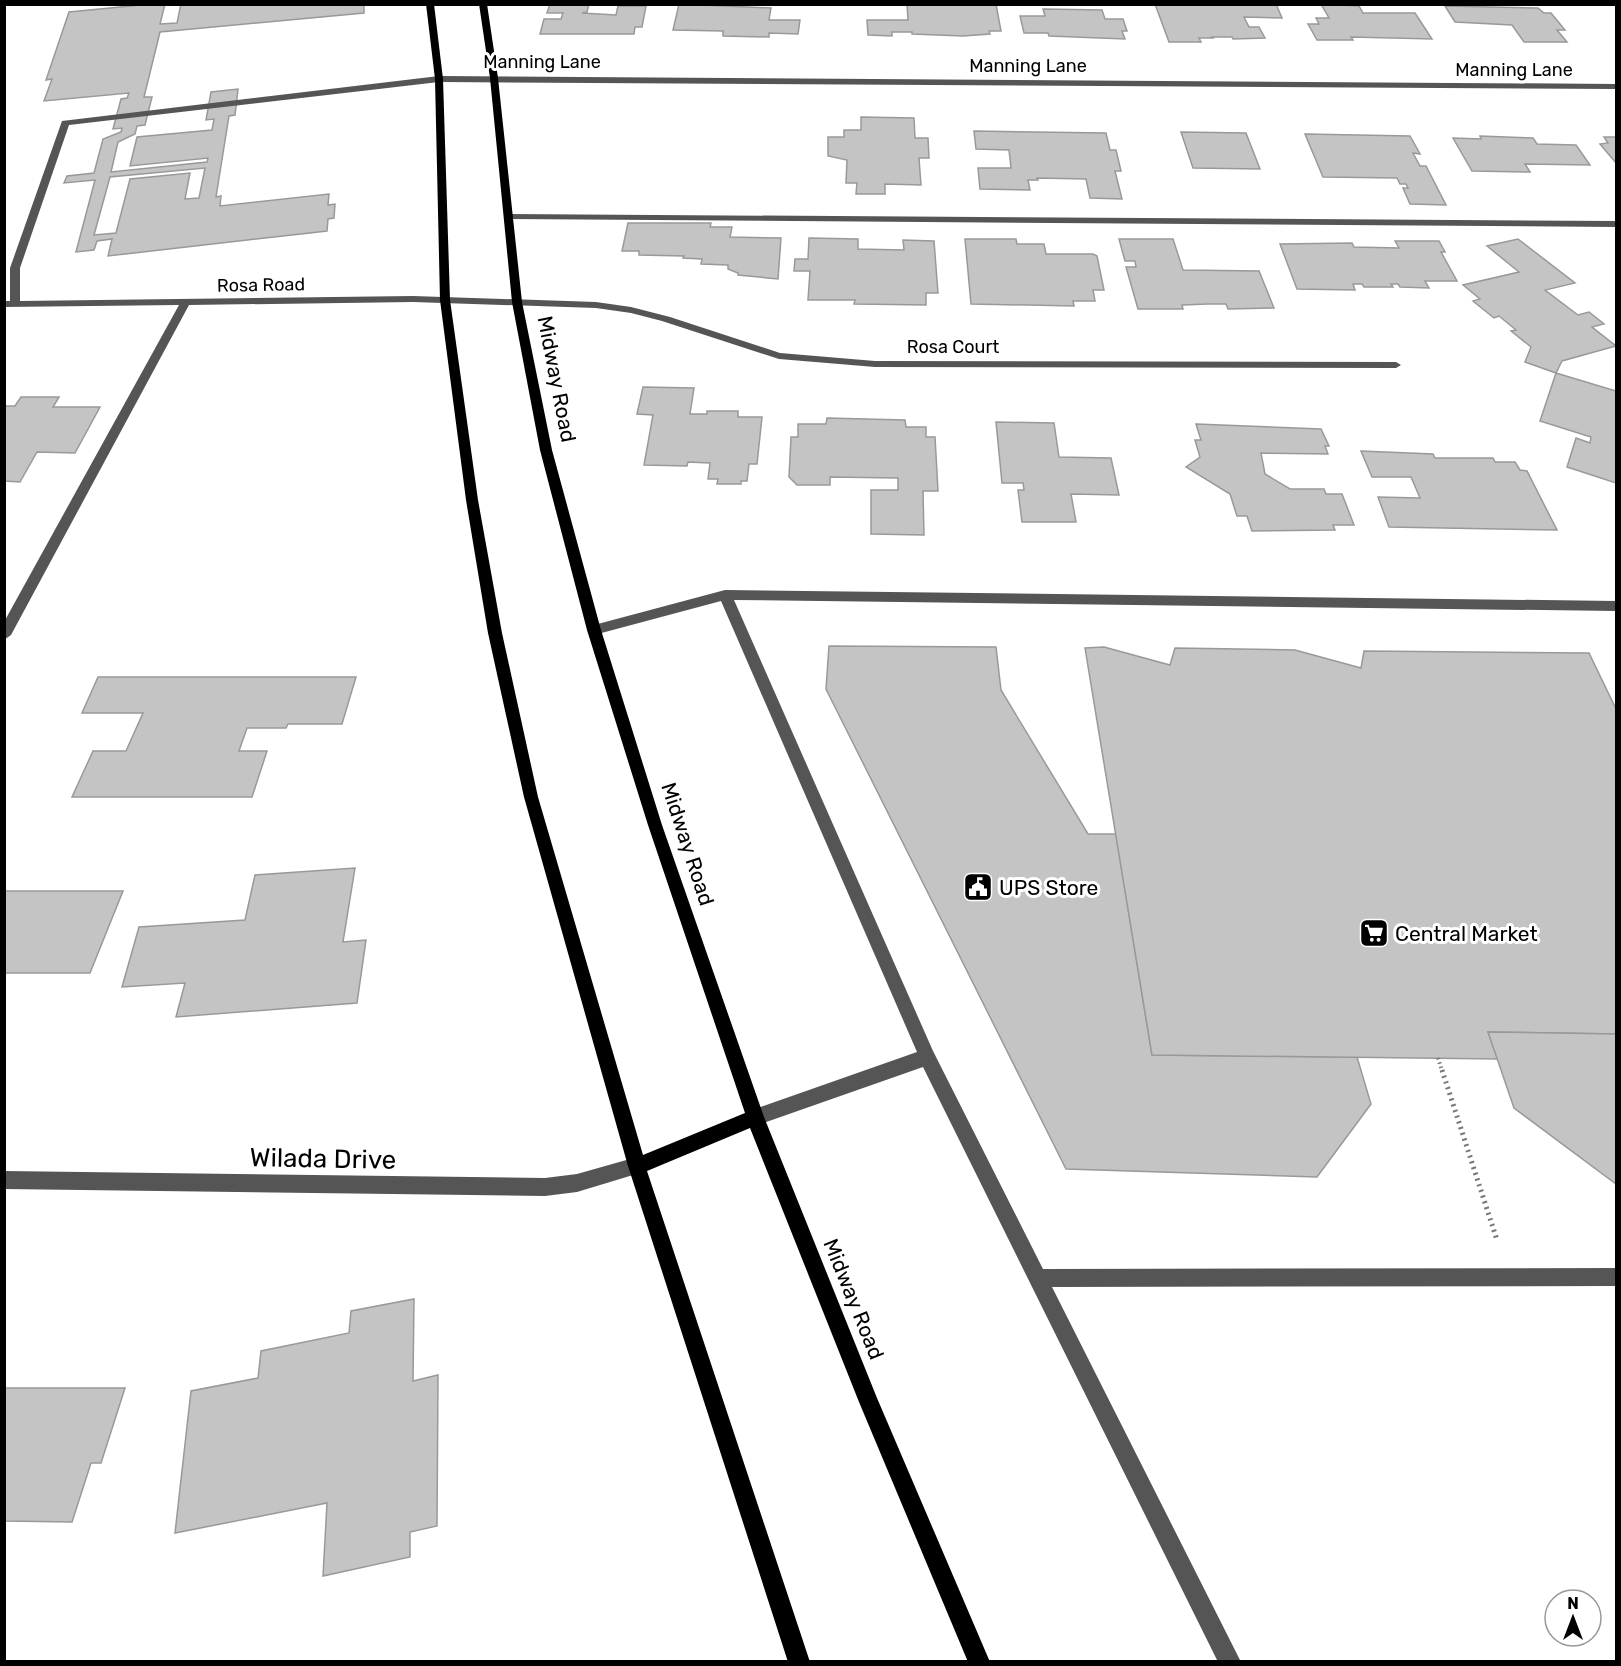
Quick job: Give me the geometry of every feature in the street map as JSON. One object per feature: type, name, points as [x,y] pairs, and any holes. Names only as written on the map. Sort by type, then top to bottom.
[{"type":"main road","points":[[430,4],[439,79],[445,300],[472,500],[495,633],[531,797],[638,1167],[799,1662]]},
{"type":"main road","name":"Midway Road","points":[[483,4],[494,78],[518,302],[546,450],[594,630],[655,825],[755,1117],[869,1402],[979,1662]]},
{"type":"main road","points":[[638,1167],[755,1117]]},
{"type":"street","name":"Manning Lane","points":[[10,304],[15,268],[65,123],[439,79],[1617,87]]},
{"type":"street","points":[[509,216],[1617,224]]},
{"type":"street","name":"Rosa Road","points":[[10,304],[445,300],[518,302]]},
{"type":"street","name":"Rosa Court","points":[[518,302],[596,305],[631,310],[779,356],[822,361],[886,364],[1396,365]]},
{"type":"street","points":[[4,635],[185,303]]},
{"type":"street","points":[[725,595],[927,1057],[1230,1662]]},
{"type":"street","points":[[594,630],[725,595],[1617,606]]},
{"type":"street","points":[[755,1117],[927,1057]]},
{"type":"street","name":"Wilada Drive","points":[[4,1180],[545,1187],[577,1183],[638,1167]]},
{"type":"street","points":[[1038,1278],[1617,1277]]},
{"type":"path","points":[[1438,1058],[1510,1278]]},
{"type":"building","points":[[165,4],[160,24],[177,23],[181,4],[364,4],[364,13],[160,32],[144,97],[152,97],[145,125],[137,126],[135,134],[118,142],[111,172],[207,162],[208,158],[130,166],[137,137],[212,130],[214,119],[206,120],[211,92],[238,89],[235,115],[229,116],[216,197],[221,196],[220,206],[329,194],[328,205],[335,204],[334,218],[328,219],[327,231],[108,256],[112,239],[97,241],[94,250],[76,252],[95,180],[64,183],[67,176],[94,173],[103,139],[121,132],[122,128],[113,129],[121,99],[127,98],[129,93],[44,101],[52,79],[46,80],[69,12]],"holes":[[[205,168],[199,198],[185,199],[190,173],[130,179],[116,233],[94,235],[110,177]]]},
{"type":"building","points":[[550,4],[589,4],[587,12],[582,13],[616,15],[618,6],[646,6],[642,27],[635,27],[634,34],[540,34],[544,19],[561,19],[563,13],[547,13]]},
{"type":"building","points":[[679,4],[771,8],[769,20],[800,20],[798,34],[769,33],[769,37],[723,36],[723,31],[673,30]]},
{"type":"building","points":[[907,4],[996,4],[1001,31],[963,36],[912,34],[912,32],[892,32],[892,36],[868,35],[867,20],[908,20]]},
{"type":"building","points":[[1155,4],[1276,4],[1282,18],[1244,17],[1249,27],[1259,27],[1265,38],[1212,37],[1199,38],[1201,42],[1169,42]]},
{"type":"building","points":[[1321,4],[1359,6],[1363,13],[1415,13],[1432,39],[1351,37],[1353,40],[1317,40],[1308,24],[1319,24],[1316,18],[1329,18]]},
{"type":"building","points":[[1445,6],[1538,8],[1544,13],[1551,13],[1565,30],[1557,30],[1567,42],[1524,42],[1512,25],[1455,22]]},
{"type":"building","points":[[1043,9],[1102,10],[1105,19],[1123,19],[1127,31],[1122,31],[1125,39],[1024,33],[1020,16],[1045,16]]},
{"type":"building","points":[[861,117],[914,118],[915,138],[928,138],[929,158],[919,158],[921,185],[885,184],[885,194],[856,194],[857,183],[846,183],[847,160],[828,156],[828,137],[844,137],[844,130],[861,130]]},
{"type":"building","points":[[974,131],[1106,133],[1110,150],[1116,150],[1121,171],[1115,171],[1122,199],[1090,198],[1086,179],[1037,178],[1038,180],[1028,180],[1030,190],[980,189],[978,168],[1011,168],[1009,150],[976,149]]},
{"type":"building","points":[[1181,132],[1246,133],[1260,169],[1193,168]]},
{"type":"building","points":[[1305,134],[1410,136],[1420,154],[1413,153],[1420,166],[1426,166],[1446,205],[1410,204],[1403,188],[1408,188],[1406,184],[1400,184],[1397,178],[1323,177]]},
{"type":"building","points":[[1480,136],[1533,138],[1537,144],[1576,145],[1590,165],[1525,164],[1530,172],[1472,171],[1453,138],[1481,139]]},
{"type":"building","points":[[1604,137],[1616,137],[1616,163],[1600,144],[1608,143]]},
{"type":"building","points":[[628,223],[711,223],[710,227],[732,227],[730,237],[781,238],[778,279],[738,275],[728,269],[728,265],[701,264],[702,259],[683,258],[684,256],[639,255],[639,251],[622,251]]},
{"type":"building","points":[[809,238],[858,239],[858,249],[904,250],[903,240],[934,241],[938,293],[926,293],[926,305],[854,304],[855,300],[808,300],[810,271],[794,271],[795,259],[808,259]]},
{"type":"building","points":[[965,239],[1016,239],[1017,244],[1044,244],[1046,254],[1093,254],[1097,256],[1104,290],[1093,290],[1095,301],[1073,301],[1074,306],[971,304]]},
{"type":"building","points":[[1119,239],[1173,239],[1183,270],[1259,271],[1274,308],[1228,309],[1226,304],[1208,304],[1182,305],[1183,309],[1138,309],[1126,267],[1136,267],[1135,261],[1125,261]]},
{"type":"building","points":[[1518,239],[1575,283],[1545,290],[1578,315],[1589,312],[1604,324],[1592,327],[1616,346],[1562,361],[1556,373],[1525,362],[1531,347],[1511,331],[1516,330],[1499,316],[1494,318],[1473,301],[1480,299],[1463,285],[1519,272],[1487,246]]},
{"type":"building","points":[[1395,241],[1439,241],[1445,252],[1441,252],[1457,281],[1425,281],[1429,288],[1400,287],[1398,284],[1391,284],[1393,287],[1364,287],[1362,284],[1353,284],[1355,290],[1297,289],[1280,244],[1352,243],[1354,247],[1399,248]]},
{"type":"building","points":[[1556,373],[1616,391],[1616,483],[1567,467],[1576,438],[1590,443],[1591,437],[1540,421]]},
{"type":"building","points":[[643,387],[694,388],[690,414],[707,414],[707,411],[738,411],[738,417],[762,417],[757,464],[749,464],[747,481],[741,481],[741,484],[717,484],[718,479],[708,479],[710,463],[688,462],[687,466],[644,465],[653,415],[637,414]]},
{"type":"building","points":[[21,397],[59,397],[53,407],[100,407],[75,453],[37,452],[20,482],[4,481],[4,409],[6,406],[15,406]]},
{"type":"building","points":[[827,418],[905,420],[906,427],[926,427],[926,437],[935,437],[938,491],[923,491],[924,535],[871,534],[871,490],[898,490],[898,478],[830,477],[830,485],[797,485],[789,477],[791,437],[798,437],[798,424],[826,424]]},
{"type":"building","points":[[996,422],[1054,423],[1059,457],[1111,458],[1119,495],[1071,494],[1076,522],[1022,522],[1018,490],[1024,490],[1023,483],[1002,483]]},
{"type":"building","points":[[1196,424],[1321,429],[1329,446],[1325,446],[1328,454],[1261,453],[1265,474],[1290,489],[1324,489],[1326,494],[1342,494],[1354,525],[1333,525],[1335,530],[1252,531],[1247,516],[1237,516],[1230,494],[1186,467],[1200,457],[1195,440],[1201,440]]},
{"type":"building","points":[[1361,451],[1433,454],[1435,458],[1493,458],[1495,462],[1515,462],[1520,470],[1527,471],[1557,530],[1389,527],[1378,497],[1420,498],[1411,477],[1372,477]]},
{"type":"building","points":[[829,646],[996,647],[1001,690],[1088,834],[1116,834],[1152,1055],[1357,1057],[1371,1104],[1317,1177],[1066,1169],[826,689]]},
{"type":"building","name":"Central Market","points":[[1104,647],[1170,665],[1175,648],[1295,650],[1361,668],[1364,651],[1589,653],[1616,709],[1616,1034],[1488,1032],[1498,1059],[1152,1055],[1085,648]]},
{"type":"building","points":[[98,677],[356,677],[342,724],[288,724],[286,728],[247,728],[239,751],[267,751],[252,797],[72,797],[93,751],[126,751],[143,713],[82,713]]},
{"type":"building","points":[[355,868],[343,942],[366,940],[357,1003],[176,1017],[185,983],[122,987],[139,927],[245,920],[255,875]]},
{"type":"building","points":[[4,891],[123,891],[90,973],[4,973]]},
{"type":"building","points":[[1488,1032],[1616,1034],[1616,1184],[1514,1108]]},
{"type":"building","points":[[414,1299],[413,1381],[438,1375],[437,1526],[410,1532],[410,1557],[323,1576],[327,1503],[175,1533],[191,1391],[258,1378],[261,1351],[349,1333],[351,1311]]},
{"type":"building","points":[[4,1388],[125,1388],[101,1463],[91,1463],[72,1522],[4,1521]]},
{"type":"place","name":"UPS Store","points":[[978,887]]},
{"type":"place","name":"Central Market","points":[[1374,933]]}]
